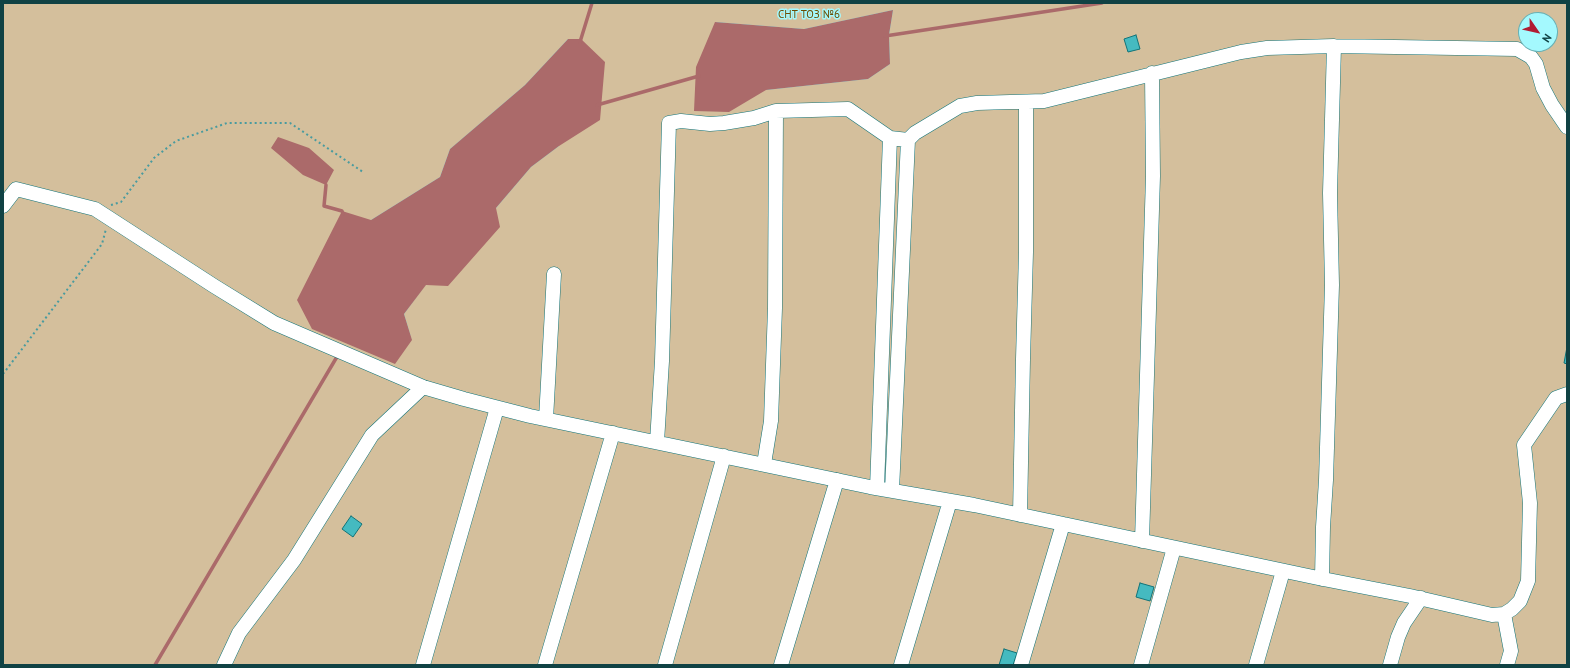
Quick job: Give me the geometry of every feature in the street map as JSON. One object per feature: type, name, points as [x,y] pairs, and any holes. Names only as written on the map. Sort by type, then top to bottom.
[{"type":"street","points":[[1322,579],[1332,285],[1330,193],[1334,46]]},
{"type":"street","points":[[892,490],[908,140],[915,133],[960,106],[977,103],[1051,100],[1152,73],[1241,52],[1267,48],[1334,46],[1517,49],[1531,57],[1536,64],[1543,88],[1552,105],[1567,127]]},
{"type":"street","points":[[1142,541],[1153,176],[1152,73]]},
{"type":"street","points":[[1020,515],[1026,252],[1026,102]]},
{"type":"street","points":[[657,442],[662,362],[669,124],[681,121],[724,123],[754,118],[776,112],[848,109],[890,138],[908,140]]},
{"type":"street","points":[[764,464],[771,421],[774,316],[776,112]]},
{"type":"street","points":[[877,488],[890,138]]},
{"type":"street","points":[[3,206],[16,189],[95,209],[274,323],[423,387],[497,408],[838,480],[1020,515],[1283,571],[1421,598],[1492,615],[1504,614],[1512,609],[1520,601],[1528,581],[1530,503],[1524,445],[1556,398],[1567,394]]},
{"type":"street","points":[[546,419],[554,274]]},
{"type":"street","points":[[224,665],[239,633],[294,560],[372,435],[423,387]]},
{"type":"street","points":[[423,665],[497,408]]},
{"type":"street","points":[[545,665],[612,433]]},
{"type":"street","points":[[665,665],[724,456]]},
{"type":"street","points":[[781,665],[838,480]]},
{"type":"street","points":[[901,665],[950,501]]},
{"type":"street","points":[[1021,665],[1063,524]]},
{"type":"street","points":[[1141,665],[1174,548]]},
{"type":"street","points":[[1256,665],[1283,571]]},
{"type":"street","points":[[1390,665],[1398,637],[1404,623],[1421,598]]},
{"type":"street","points":[[1504,614],[1511,651],[1506,665]]},
{"type":"path","points":[[95,209],[120,202],[154,158],[176,142],[227,123],[290,123],[364,172]]},
{"type":"path","points":[[3,374],[102,244],[108,218]]},
{"type":"green space","name":"СНТ ТОЗ №6","points":[[3,3],[1567,3],[1567,665],[3,665]],"holes":[[[893,10],[889,35],[890,64],[868,79],[766,90],[715,22],[804,29]],[[568,39],[559,146],[531,167],[496,208],[426,284],[404,314],[412,340],[371,220],[440,177],[450,149],[525,85]]]},
{"type":"shaded area","points":[[893,10],[889,35],[890,64],[868,79],[766,90],[729,112],[694,111],[696,67],[715,22],[804,29]]},
{"type":"shaded area","points":[[568,39],[581,39],[605,62],[600,120],[559,146],[531,167],[496,208],[500,227],[448,286],[426,285],[404,314],[412,340],[395,364],[312,329],[297,300],[342,211],[371,220],[440,177],[450,149],[525,85]]},
{"type":"shaded area","points":[[278,137],[309,148],[334,170],[326,185],[303,175],[271,148]]},
{"type":"building","points":[[1136,35],[1140,49],[1128,52],[1124,39]]},
{"type":"building","points":[[1567,347],[1567,364],[1564,363]]},
{"type":"building","points":[[351,516],[362,524],[353,537],[342,529]]},
{"type":"building","points":[[1140,583],[1154,587],[1150,601],[1136,597]]},
{"type":"building","points":[[1004,649],[1017,653],[1013,665],[999,665]]},
{"type":"waterway","points":[[580,42],[592,3]]},
{"type":"waterway","points":[[885,36],[1102,3]]},
{"type":"waterway","points":[[597,105],[699,76]]},
{"type":"waterway","points":[[326,185],[324,206],[342,211],[343,214]]},
{"type":"waterway","points":[[155,665],[338,355]]}]
